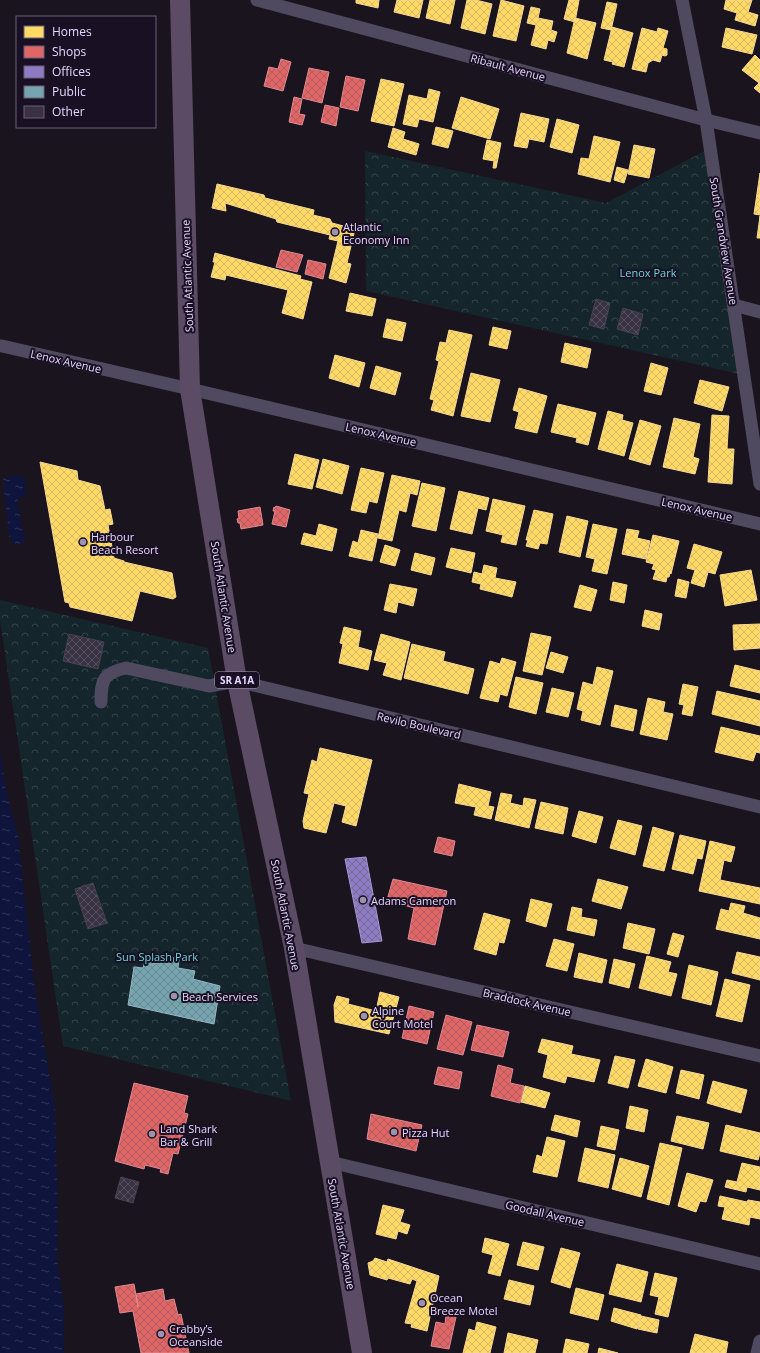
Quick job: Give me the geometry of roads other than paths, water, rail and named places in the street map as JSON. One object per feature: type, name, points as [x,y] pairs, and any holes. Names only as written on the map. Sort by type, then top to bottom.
[{"type":"main road","name":"South Atlantic Avenue","points":[[180,0],[190,389],[237,681],[294,948],[362,1353]]},
{"type":"street","name":"Ribault Avenue","points":[[257,0],[706,120],[760,133]]},
{"type":"street","name":"South Grandview Avenue","points":[[682,0],[706,120],[760,484]]},
{"type":"street","points":[[734,305],[760,312]]},
{"type":"street","name":"Lenox Avenue","points":[[2,346],[760,524]]},
{"type":"street","name":"Revilo Boulevard","points":[[100,702],[101,686],[107,676],[115,670],[126,668],[209,686],[237,681],[760,807]]},
{"type":"street","name":"Braddock Avenue","points":[[294,948],[760,1056]]},
{"type":"street","name":"Goodall Avenue","points":[[330,1162],[760,1264]]},
{"type":"street","points":[[757,1353],[760,1341]]},
{"type":"water","points":[[23,475],[27,494],[17,499],[23,533],[26,540],[15,546],[9,537],[3,478]]},
{"type":"water","points":[[0,745],[5,787],[18,835],[34,983],[55,1109],[58,1216],[57,1258],[64,1309],[64,1353],[0,1353]]},
{"type":"place","name":"Atlantic Economy Inn","points":[[335,232]]},
{"type":"place","name":"Harbour Beach Resort","points":[[83,542]]},
{"type":"place","name":"Adams Cameron","points":[[363,900]]},
{"type":"place","name":"Beach Services","points":[[174,996]]},
{"type":"place","name":"Alpine Court Motel","points":[[364,1016]]},
{"type":"place","name":"Pizza Hut","points":[[394,1132]]},
{"type":"place","name":"Land Shark Bar & Grill","points":[[152,1134]]},
{"type":"place","name":"Ocean Breeze Motel","points":[[422,1303]]},
{"type":"place","name":"Crabby’s Oceanside","points":[[161,1334]]},
{"type":"park label","name":"Lenox Park","points":[[648,272]]},
{"type":"park label","name":"Sun Splash Park","points":[[157,956]]}]
